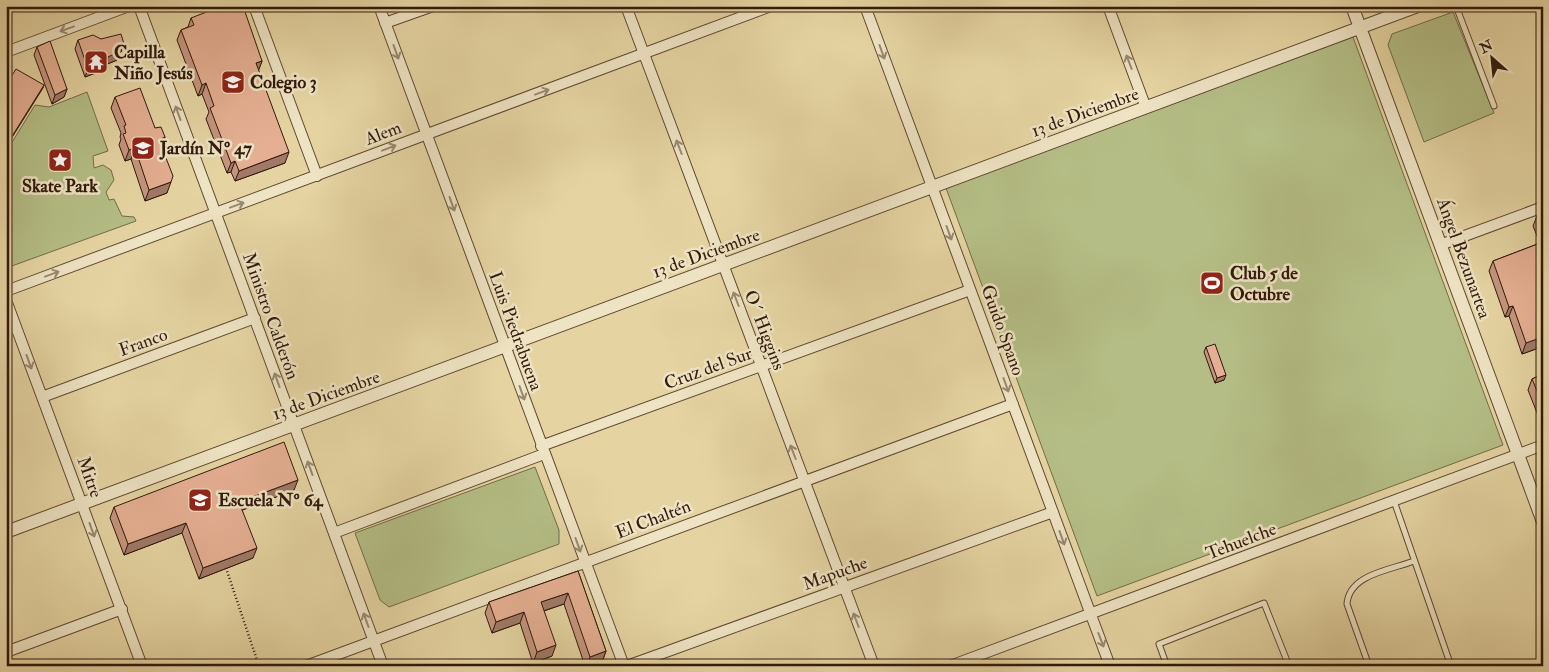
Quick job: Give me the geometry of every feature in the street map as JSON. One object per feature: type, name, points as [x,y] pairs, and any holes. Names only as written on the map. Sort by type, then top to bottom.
[{"type":"street","points":[[6,52],[129,6]]},
{"type":"street","name":"Ministro Calderón","points":[[139,6],[384,666]]},
{"type":"street","points":[[254,6],[317,176]]},
{"type":"street","name":"Luis Piedrabuena","points":[[379,6],[584,562],[626,666]]},
{"type":"street","points":[[385,24],[433,6]]},
{"type":"street","name":"O´ Higgins","points":[[626,6],[874,666]]},
{"type":"street","name":"Alem","points":[[6,291],[771,6]]},
{"type":"street","name":"Guido Spano","points":[[865,6],[1110,666]]},
{"type":"street","points":[[1108,6],[1146,108]]},
{"type":"street","name":"Ángel Bezunartea","points":[[1352,6],[1543,522]]},
{"type":"street","name":"13 de Diciembre","points":[[6,532],[1418,6]]},
{"type":"street","points":[[1440,245],[1543,207]]},
{"type":"street","name":"Cruz del Sur","points":[[334,533],[761,366],[970,290]]},
{"type":"street","name":"Mitre","points":[[6,300],[142,666]]},
{"type":"street","name":"Franco","points":[[42,397],[254,318]]},
{"type":"street","name":"El Chaltén","points":[[306,666],[1013,404]]},
{"type":"street","name":"Tehuelche","points":[[950,666],[1543,446]]},
{"type":"street","name":"Mapuche","points":[[626,666],[1053,512]]},
{"type":"street","points":[[6,652],[122,609]]},
{"type":"lane","points":[[1456,6],[1494,106]]},
{"type":"lane","points":[[1394,501],[1452,666]]},
{"type":"lane","points":[[1369,666],[1347,604],[1348,593],[1358,581],[1414,562]]},
{"type":"lane","points":[[1168,666],[1160,644],[1264,603],[1289,666]]},
{"type":"path","points":[[226,568],[259,666]]},
{"type":"green space","points":[[1453,12],[1494,113],[1424,142],[1388,45],[1392,34]]},
{"type":"green space","name":"Club 5 de Octubre","points":[[1353,37],[1503,445],[1097,596],[946,188]]},
{"type":"green space","name":"Skate Park","points":[[87,92],[108,151],[93,156],[94,168],[103,165],[111,170],[114,180],[106,192],[109,200],[114,199],[122,216],[134,217],[136,221],[9,267],[6,258],[6,152],[35,105],[49,107]]},
{"type":"green space","points":[[535,467],[559,530],[559,544],[389,607],[380,600],[355,533]]},
{"type":"building","points":[[222,6],[231,6],[232,10],[243,6],[262,61],[256,63],[289,152],[239,171],[235,161],[231,163],[210,108],[214,106],[206,83],[202,85],[181,30],[194,25],[191,18]]},
{"type":"building","name":"Capilla Niño Jesús","points":[[121,34],[124,44],[118,47],[120,51],[108,57],[106,62],[88,69],[78,40],[93,35],[101,39]]},
{"type":"building","points":[[50,41],[67,89],[55,95],[37,47]]},
{"type":"building","points":[[16,69],[44,85],[6,146],[6,85]]},
{"type":"building","points":[[140,88],[155,128],[161,127],[165,137],[159,140],[173,176],[171,182],[149,190],[135,148],[129,150],[123,134],[126,133],[124,126],[126,125],[115,97]]},
{"type":"building","points":[[1543,213],[1543,230],[1537,216]]},
{"type":"building","points":[[1543,242],[1543,335],[1526,343],[1513,306],[1509,307],[1493,261]]},
{"type":"building","points":[[1215,344],[1226,375],[1217,378],[1206,347]]},
{"type":"building","points":[[1543,374],[1543,405],[1532,379]]},
{"type":"building","points":[[284,442],[298,480],[239,502],[257,548],[203,568],[186,523],[128,544],[114,507]]},
{"type":"building","points":[[578,571],[606,651],[590,657],[568,593],[541,602],[556,645],[537,652],[524,612],[496,622],[489,602]]},
{"type":"place","name":"Capilla Niño Jesús","points":[[96,62]]},
{"type":"place","name":"Colegio 3","points":[[233,82]]},
{"type":"place","name":"Jardín Nº 47","points":[[143,148]]},
{"type":"place","name":"Skate Park","points":[[60,160]]},
{"type":"place","name":"Club 5 de Octubre","points":[[1212,283]]},
{"type":"place","name":"Escuela Nº 64","points":[[200,500]]}]
